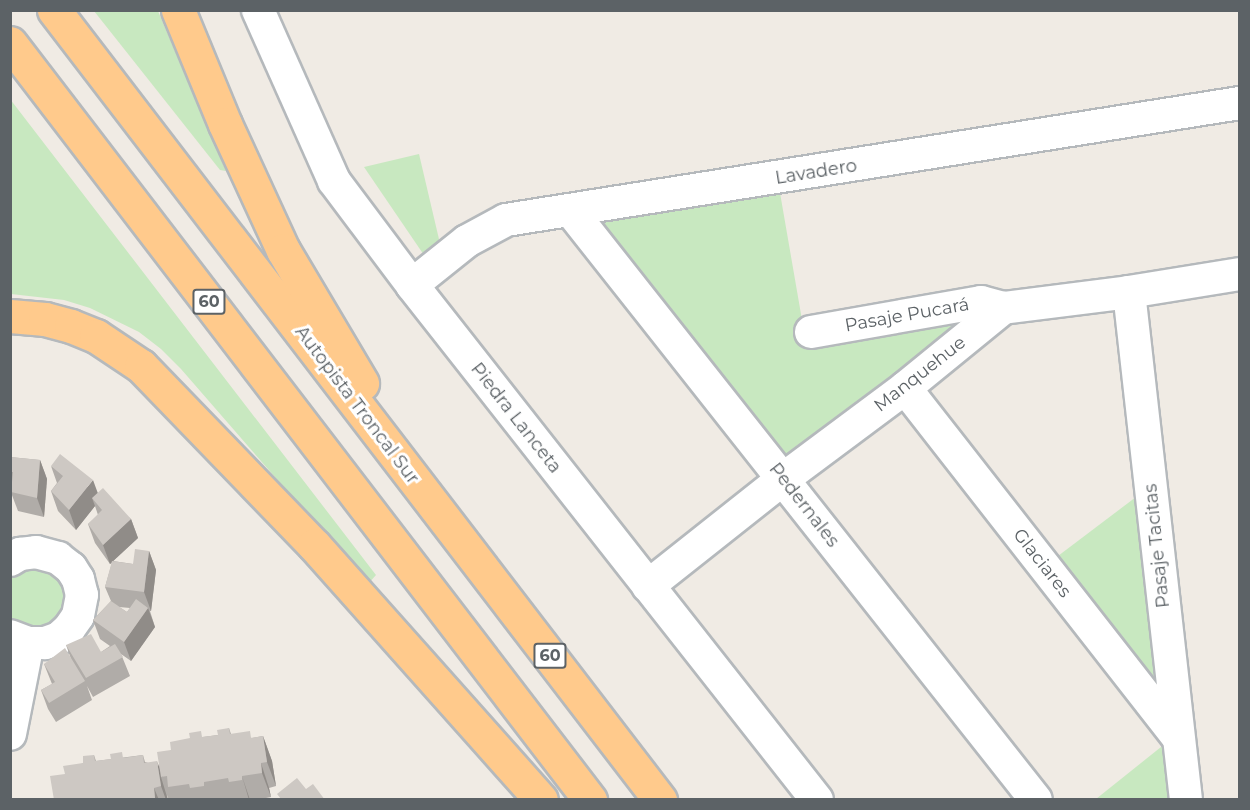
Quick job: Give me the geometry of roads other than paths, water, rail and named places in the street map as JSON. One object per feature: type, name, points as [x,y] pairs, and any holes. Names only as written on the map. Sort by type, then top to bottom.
[{"type":"highway","name":"Autopista Troncal Sur","points":[[54,10],[660,800]]},
{"type":"highway","points":[[178,10],[225,124],[283,250],[439,513]]},
{"type":"highway","name":"60","points":[[10,43],[590,800]]},
{"type":"highway","points":[[10,316],[45,319],[71,326],[96,336],[141,366],[314,545],[541,800]]},
{"type":"street","name":"Piedra Lanceta","points":[[258,10],[334,181],[412,285],[817,800]]},
{"type":"street","name":"Lavadero","points":[[412,285],[466,241],[506,220],[1239,103]]},
{"type":"street","name":"Pedernales","points":[[571,211],[1036,800]]},
{"type":"street","points":[[1003,308],[1129,292],[1239,274]]},
{"type":"street","name":"Pasaje Tacitas","points":[[1129,292],[1186,800]]},
{"type":"street","name":"Pasaje Pucará","points":[[811,332],[981,302],[1003,308]]},
{"type":"street","name":"Manquehue","points":[[648,586],[783,479],[905,388],[1003,308]]},
{"type":"street","name":"Glaciares","points":[[905,388],[1179,737]]},
{"type":"street","points":[[10,560],[20,554],[36,552],[58,558],[78,579],[82,595],[78,616],[69,630],[59,638],[45,643],[20,640],[10,734]]}]
